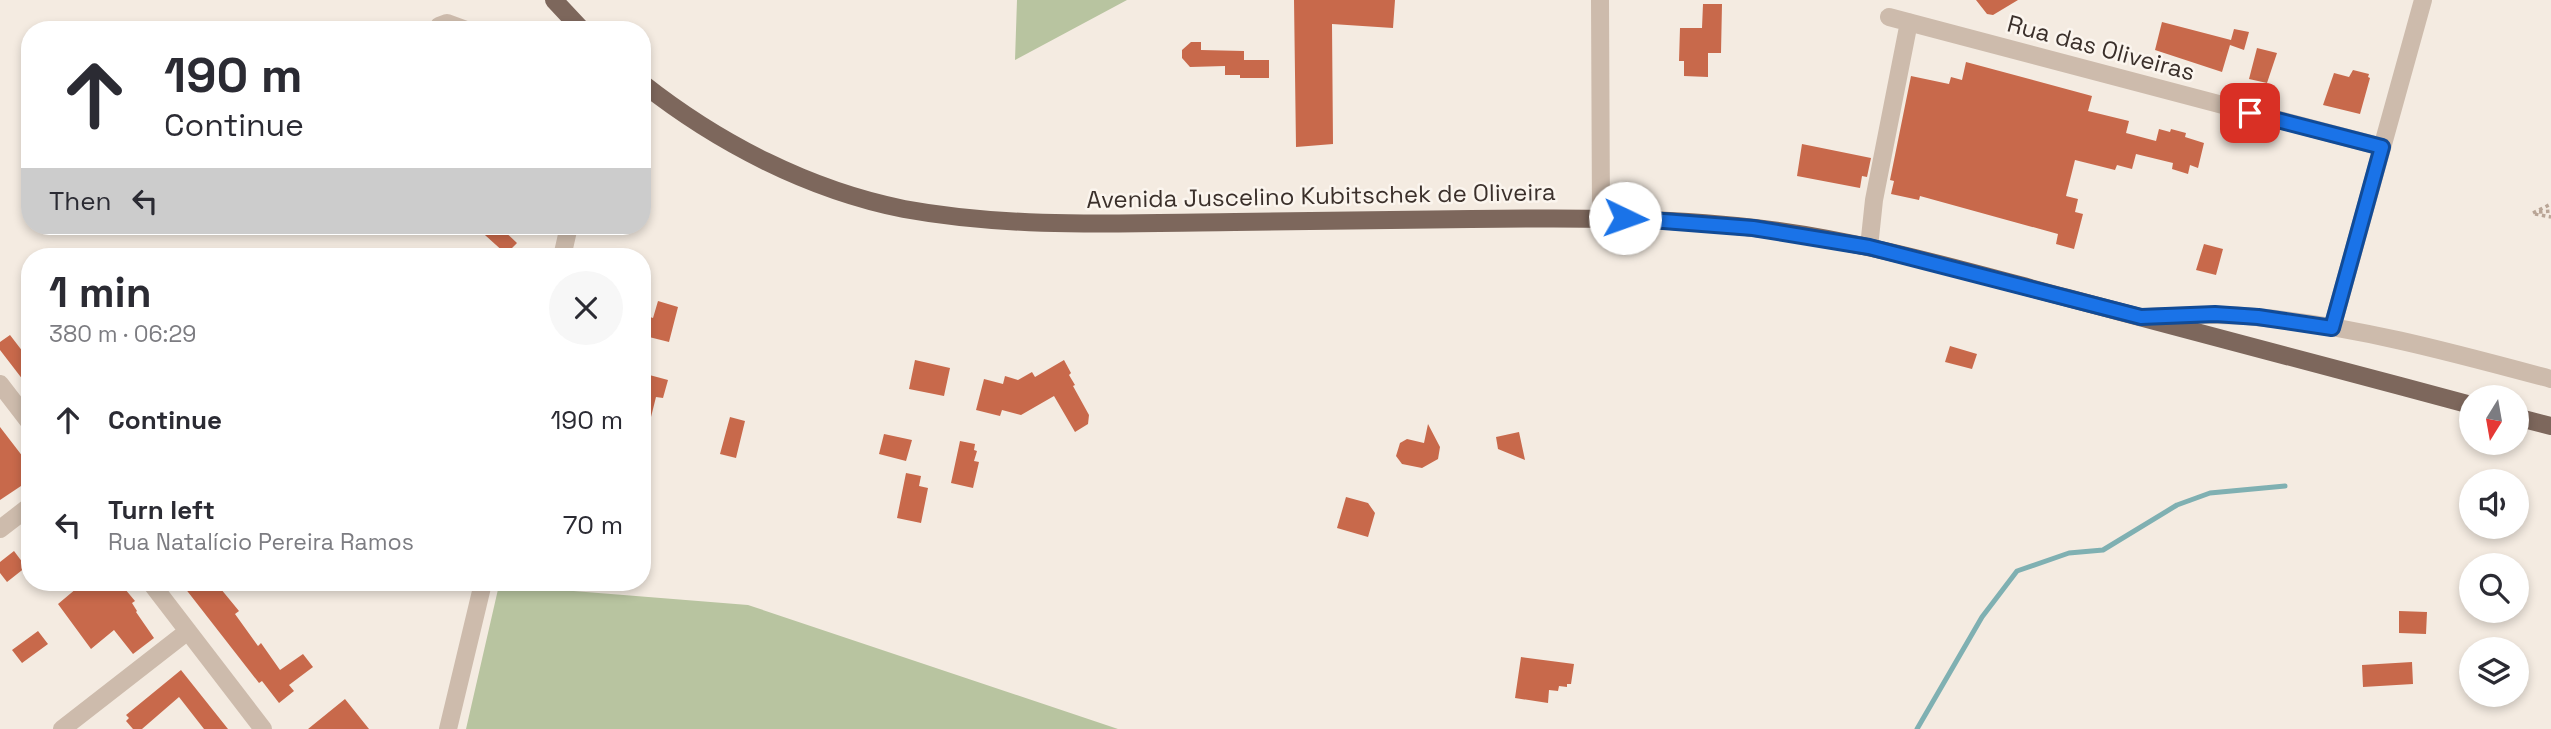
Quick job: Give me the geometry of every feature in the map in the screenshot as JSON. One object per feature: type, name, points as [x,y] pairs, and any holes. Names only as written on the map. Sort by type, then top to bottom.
[{"type":"main road","points":[[554,0],[574,21]]},
{"type":"main road","name":"Avenida Juscelino Kubitschek de Oliveira","points":[[651,90],[724,139],[776,167],[842,193],[901,208],[957,217],[1089,223],[1601,217],[1753,228],[1869,247],[2459,402]]},
{"type":"main road","points":[[2529,420],[2551,426]]},
{"type":"street","points":[[1600,0],[1601,217]]},
{"type":"street","points":[[2332,328],[2423,0]]},
{"type":"street","name":"Rua das Oliveiras","points":[[1889,17],[2382,147]]},
{"type":"street","points":[[1869,247],[1874,200],[1909,22]]},
{"type":"street","points":[[2141,317],[2225,315],[2332,328],[2431,347],[2551,379]]},
{"type":"street","points":[[0,384],[21,411]]},
{"type":"street","points":[[0,529],[21,513]]},
{"type":"street","points":[[157,591],[263,729]]},
{"type":"street","points":[[448,729],[481,591]]},
{"type":"street","points":[[62,729],[188,631]]},
{"type":"path","points":[[2533,213],[2551,204]]},
{"type":"path","points":[[2533,213],[2551,211]]},
{"type":"path","points":[[2533,213],[2551,217]]},
{"type":"green space","points":[[1017,0],[1127,0],[1015,60]]},
{"type":"green space","points":[[498,591],[574,591],[748,605],[1118,729],[466,729]]},
{"type":"building","points":[[1294,0],[1395,0],[1393,28],[1332,24],[1333,144],[1296,147]]},
{"type":"building","points":[[1976,0],[2018,0],[1993,15],[1987,14]]},
{"type":"building","points":[[1703,4],[1722,4],[1721,53],[1708,53],[1708,77],[1684,76],[1684,61],[1679,61],[1680,28],[1702,28]]},
{"type":"building","points":[[2162,22],[2231,40],[2234,29],[2249,32],[2244,50],[2230,45],[2222,72],[2155,50]]},
{"type":"building","points":[[1191,42],[1201,42],[1201,50],[1244,51],[1244,60],[1269,60],[1269,78],[1225,75],[1225,66],[1190,67],[1182,58],[1182,50]]},
{"type":"building","points":[[2257,48],[2277,53],[2267,83],[2249,79]]},
{"type":"building","points":[[1966,62],[2092,96],[2088,111],[2129,121],[2126,133],[2156,141],[2159,129],[2186,133],[2185,137],[2204,143],[2198,168],[2190,165],[2188,174],[2172,169],[2173,163],[2136,154],[2132,169],[2117,165],[2115,170],[2075,160],[2066,196],[2078,199],[2075,212],[2083,214],[2074,249],[2056,244],[2058,234],[1920,196],[1919,200],[1891,194],[1894,181],[1890,180],[1911,76],[1949,84],[1951,77],[1962,80]]},
{"type":"building","points":[[2353,70],[2369,74],[2370,78],[2360,114],[2323,105],[2334,73],[2349,77]]},
{"type":"building","points":[[1802,144],[1871,158],[1867,177],[1862,176],[1860,188],[1797,176]]},
{"type":"building","points":[[485,235],[509,235],[517,243],[512,248],[499,248]]},
{"type":"building","points":[[2204,244],[2223,249],[2216,275],[2196,270]]},
{"type":"building","points":[[658,301],[678,307],[669,342],[651,338],[651,317],[653,318]]},
{"type":"building","points":[[10,335],[21,349],[21,377],[0,350],[0,342]]},
{"type":"building","points":[[1950,346],[1977,354],[1972,369],[1945,362]]},
{"type":"building","points":[[915,360],[950,368],[944,396],[909,389]]},
{"type":"building","points":[[1064,360],[1071,373],[1069,375],[1075,385],[1073,386],[1089,415],[1088,424],[1075,432],[1054,396],[1021,415],[1002,410],[1000,416],[976,410],[984,379],[1003,384],[1005,376],[1018,380],[1032,372],[1035,377]]},
{"type":"building","points":[[651,375],[668,380],[663,398],[656,397],[651,417]]},
{"type":"building","points":[[730,417],[745,421],[736,458],[720,454]]},
{"type":"building","points":[[1428,424],[1440,447],[1438,459],[1422,468],[1402,464],[1396,456],[1400,443],[1407,439],[1424,443]]},
{"type":"building","points":[[0,427],[21,454],[21,486],[0,500]]},
{"type":"building","points":[[1519,432],[1525,460],[1498,449],[1496,437]]},
{"type":"building","points":[[884,434],[912,440],[906,461],[879,454]]},
{"type":"building","points":[[960,441],[975,444],[974,450],[977,451],[974,461],[979,462],[973,488],[951,483]]},
{"type":"building","points":[[906,473],[921,476],[919,486],[928,488],[921,523],[897,518]]},
{"type":"building","points":[[1346,497],[1368,503],[1375,513],[1368,537],[1337,528]]},
{"type":"building","points":[[14,551],[21,560],[21,571],[7,582],[0,573],[0,562]]},
{"type":"building","points":[[73,591],[127,591],[135,601],[132,603],[136,612],[154,638],[133,654],[114,630],[91,649],[58,604]]},
{"type":"building","points":[[187,591],[223,591],[239,611],[235,614],[258,646],[261,643],[280,670],[303,654],[313,667],[289,685],[294,691],[279,703],[262,681],[259,683]]},
{"type":"building","points":[[2399,611],[2427,612],[2426,634],[2399,633]]},
{"type":"building","points":[[38,631],[48,644],[22,663],[12,650]]},
{"type":"building","points":[[1521,657],[1574,664],[1571,684],[1567,684],[1567,687],[1559,686],[1558,691],[1549,690],[1548,703],[1515,698]]},
{"type":"building","points":[[2412,662],[2413,684],[2363,687],[2362,665]]},
{"type":"building","points":[[181,670],[228,729],[204,729],[179,697],[142,729],[133,729],[126,721],[129,718],[126,715]]},
{"type":"building","points":[[345,699],[369,729],[308,729]]},
{"type":"waterway","points":[[1917,729],[1982,617],[2017,571],[2069,553],[2103,550],[2177,505],[2210,493],[2285,486]]},
{"type":"route","points":[[1625,218],[1675,220],[1797,233],[1869,247],[2141,317],[2215,314],[2258,317],[2332,328],[2382,147],[2250,113]]}]
